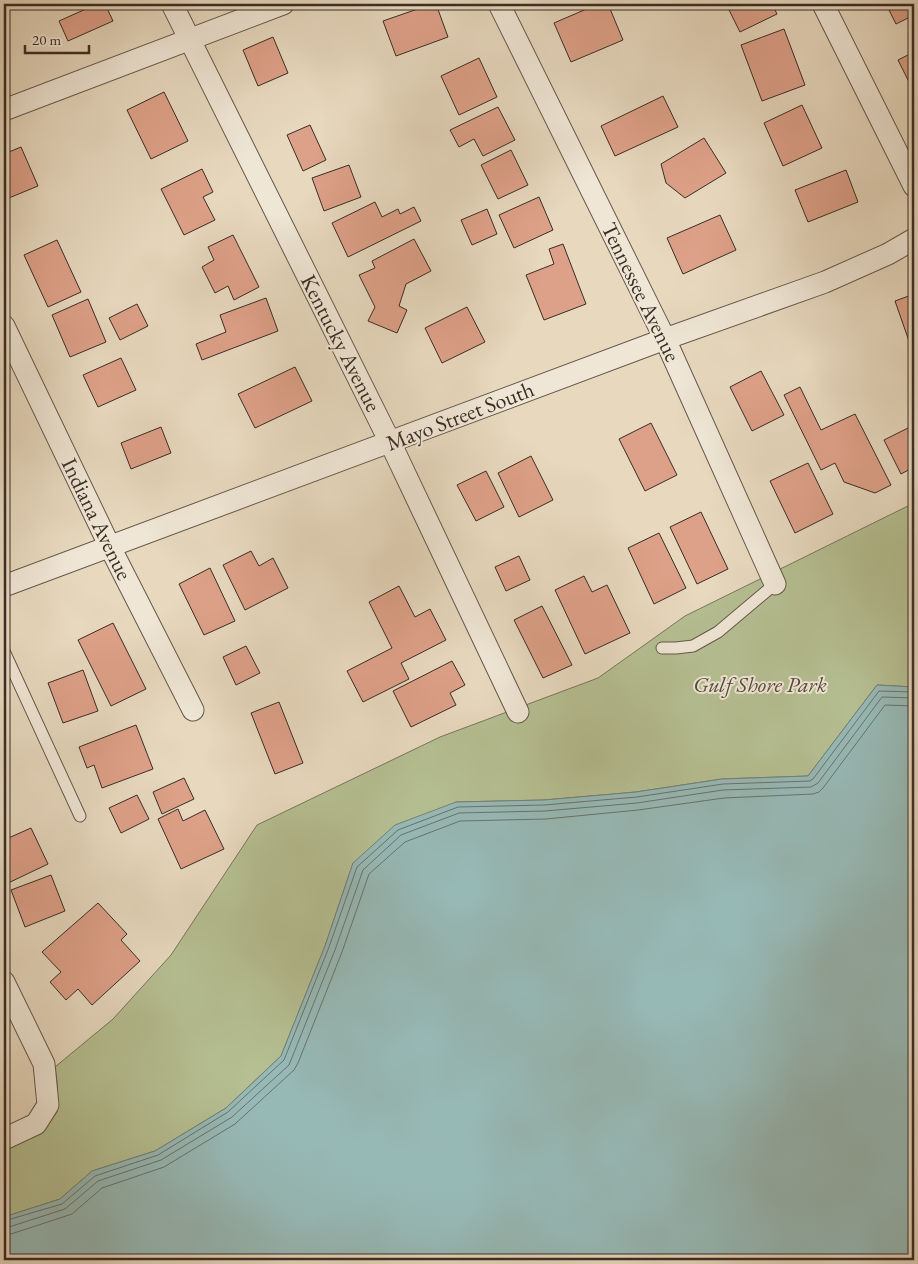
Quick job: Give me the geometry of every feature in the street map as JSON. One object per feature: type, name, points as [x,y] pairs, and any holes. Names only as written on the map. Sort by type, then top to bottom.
[{"type":"street","name":"Kentucky Avenue","points":[[172,4],[390,442],[518,712]]},
{"type":"street","points":[[4,110],[283,4]]},
{"type":"street","name":"Tennessee Avenue","points":[[499,4],[665,339],[775,584]]},
{"type":"street","points":[[823,4],[914,186]]},
{"type":"street","name":"Mayo Street South","points":[[4,586],[665,339],[825,282],[888,254],[914,239]]},
{"type":"street","name":"Indiana Avenue","points":[[4,326],[110,547],[193,710]]},
{"type":"street","points":[[4,982],[44,1064],[48,1105],[36,1124],[4,1139]]},
{"type":"lane","points":[[662,648],[692,646],[718,632],[775,584]]},
{"type":"lane","points":[[4,651],[80,816]]},
{"type":"green space","name":"Gulf Shore Park","points":[[914,503],[914,687],[877,685],[808,776],[722,779],[636,792],[544,800],[456,802],[353,863],[325,946],[281,1056],[226,1108],[155,1151],[92,1171],[60,1199],[4,1217],[4,1147],[46,1125],[57,1112],[55,1067],[113,1019],[171,955],[257,825],[440,737],[598,678],[685,616]]},
{"type":"water","points":[[877,685],[914,687],[914,1260],[4,1260],[4,1217],[60,1199],[92,1171],[155,1151],[226,1108],[281,1056],[325,946],[353,863],[395,825],[456,802],[544,800],[636,792],[722,779],[808,776]]},
{"type":"building","points":[[97,4],[105,4],[113,21],[68,41],[59,21]]},
{"type":"building","points":[[436,4],[448,37],[396,56],[383,21]]},
{"type":"building","points":[[598,4],[608,4],[623,40],[571,62],[554,23]]},
{"type":"building","points":[[726,4],[772,4],[777,14],[740,32]]},
{"type":"building","points":[[886,4],[914,4],[914,15],[896,24]]},
{"type":"building","points":[[784,29],[805,85],[762,101],[741,45]]},
{"type":"building","points":[[273,37],[288,73],[258,86],[243,50]]},
{"type":"building","points":[[914,52],[914,92],[898,60]]},
{"type":"building","points":[[479,58],[497,97],[459,115],[441,76]]},
{"type":"building","points":[[164,92],[188,141],[151,159],[127,110]]},
{"type":"building","points":[[663,96],[678,127],[615,156],[601,126]]},
{"type":"building","points":[[802,105],[822,148],[783,166],[764,123]]},
{"type":"building","points":[[498,107],[515,140],[483,156],[474,139],[459,147],[450,130]]},
{"type":"building","points":[[310,125],[326,160],[303,171],[287,135]]},
{"type":"building","points":[[704,138],[726,173],[685,198],[666,183],[661,164]]},
{"type":"building","points":[[21,147],[38,186],[4,200],[4,154]]},
{"type":"building","points":[[511,150],[528,185],[498,199],[481,165]]},
{"type":"building","points":[[349,165],[361,197],[324,211],[312,178]]},
{"type":"building","points":[[202,169],[213,192],[203,197],[215,220],[184,235],[161,189]]},
{"type":"building","points":[[846,170],[858,202],[808,222],[795,190]]},
{"type":"building","points":[[539,197],[553,230],[514,248],[499,215]]},
{"type":"building","points":[[375,202],[382,217],[398,209],[400,214],[414,207],[421,221],[348,257],[332,223]]},
{"type":"building","points":[[487,209],[497,234],[472,245],[461,220]]},
{"type":"building","points":[[720,215],[736,250],[683,274],[667,238]]},
{"type":"building","points":[[233,235],[259,287],[234,300],[228,286],[215,293],[202,267],[214,260],[208,247]]},
{"type":"building","points":[[414,239],[431,271],[406,284],[399,306],[407,310],[397,333],[368,321],[375,307],[359,275],[375,268],[372,261]]},
{"type":"building","points":[[57,240],[81,292],[48,307],[24,255]]},
{"type":"building","points":[[563,244],[586,304],[544,320],[526,275],[554,264],[549,249]]},
{"type":"building","points":[[914,294],[914,343],[910,344],[895,301]]},
{"type":"building","points":[[266,298],[278,331],[202,360],[196,344],[226,332],[220,315]]},
{"type":"building","points":[[88,299],[106,342],[70,357],[52,315]]},
{"type":"building","points":[[137,304],[148,326],[120,340],[109,318]]},
{"type":"building","points":[[467,307],[485,342],[442,363],[425,328]]},
{"type":"building","points":[[121,358],[136,390],[98,407],[83,375]]},
{"type":"building","points":[[295,367],[312,401],[255,428],[238,394]]},
{"type":"building","points":[[761,371],[784,415],[752,431],[730,387]]},
{"type":"building","points":[[800,387],[821,430],[855,414],[891,485],[875,493],[844,482],[835,463],[821,470],[784,395]]},
{"type":"building","points":[[651,423],[677,475],[645,491],[619,439]]},
{"type":"building","points":[[914,425],[914,467],[901,474],[884,440]]},
{"type":"building","points":[[161,427],[171,453],[131,469],[121,443]]},
{"type":"building","points":[[531,456],[553,500],[519,517],[498,473]]},
{"type":"building","points":[[808,463],[833,514],[795,533],[770,481]]},
{"type":"building","points":[[486,471],[504,507],[476,521],[457,485]]},
{"type":"building","points":[[701,512],[728,569],[697,584],[670,527]]},
{"type":"building","points":[[659,533],[686,588],[654,604],[628,548]]},
{"type":"building","points":[[251,551],[259,566],[273,558],[288,588],[245,610],[223,565]]},
{"type":"building","points":[[519,556],[530,580],[506,591],[495,567]]},
{"type":"building","points":[[210,568],[235,621],[204,635],[179,584]]},
{"type":"building","points":[[584,576],[592,592],[607,585],[630,633],[585,654],[555,590]]},
{"type":"building","points":[[399,586],[415,617],[430,609],[446,640],[401,663],[409,679],[363,702],[347,671],[392,648],[369,602]]},
{"type":"building","points":[[542,606],[572,665],[543,678],[514,620]]},
{"type":"building","points":[[113,623],[146,689],[111,706],[78,640]]},
{"type":"building","points":[[246,646],[260,673],[236,685],[223,657]]},
{"type":"building","points":[[452,661],[465,685],[450,693],[456,705],[411,727],[393,691]]},
{"type":"building","points":[[83,670],[98,711],[63,723],[48,683]]},
{"type":"building","points":[[279,702],[303,763],[275,774],[251,713]]},
{"type":"building","points":[[136,725],[153,769],[102,788],[94,765],[87,768],[79,747]]},
{"type":"building","points":[[184,778],[194,799],[162,814],[153,792]]},
{"type":"building","points":[[137,795],[149,819],[121,833],[109,808]]},
{"type":"building","points":[[178,809],[183,821],[205,810],[224,849],[181,869],[158,819]]},
{"type":"building","points":[[31,828],[48,864],[4,885],[4,840]]},
{"type":"building","points":[[51,875],[65,911],[25,927],[11,890]]},
{"type":"building","points":[[98,903],[127,934],[121,940],[140,961],[92,1005],[78,989],[66,1000],[50,982],[61,972],[42,952]]}]
